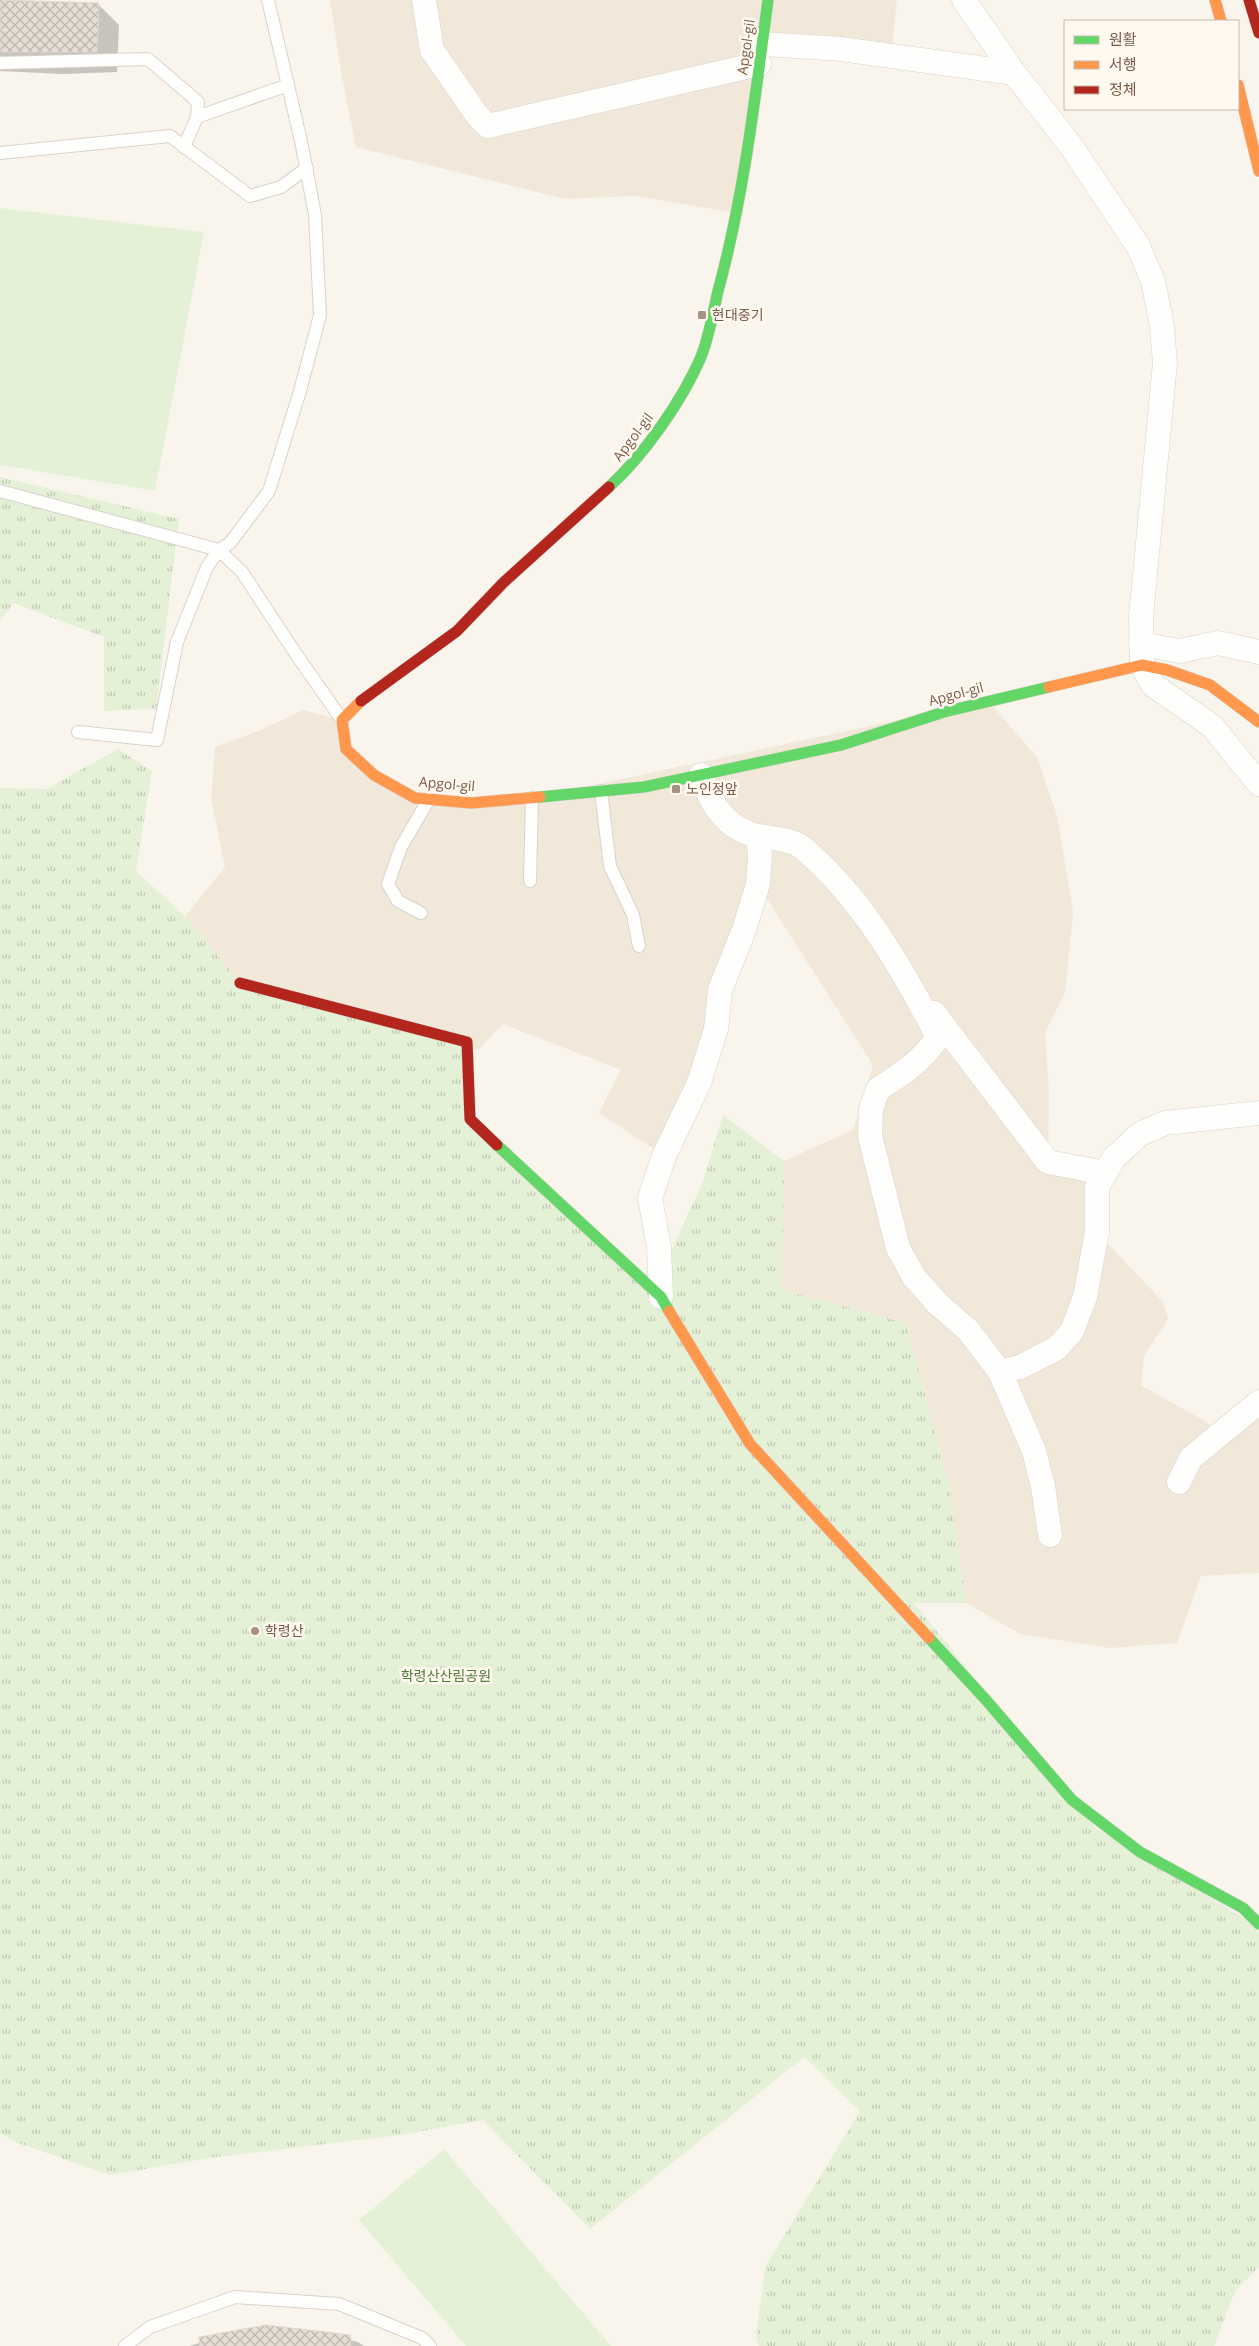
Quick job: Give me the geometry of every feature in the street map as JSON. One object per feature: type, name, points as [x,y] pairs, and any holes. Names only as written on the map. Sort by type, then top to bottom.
[{"type":"main road","name":"Apgol-gil","points":[[768,0],[745,172],[724,270],[701,357],[670,413],[631,468],[504,582],[457,631],[409,668],[365,697],[342,720],[346,749],[374,775],[415,798],[471,802],[532,798],[644,786],[841,745],[944,712],[1142,655],[1167,670],[1210,685],[1259,722]]},
{"type":"main road","points":[[1215,0],[1221,20]]},
{"type":"main road","points":[[1249,0],[1259,33]]},
{"type":"main road","points":[[1239,89],[1259,171]]},
{"type":"main road","points":[[240,983],[467,1042],[470,1119],[661,1297],[750,1444],[986,1700],[1072,1800],[1140,1852],[1243,1908],[1259,1924]]},
{"type":"street","points":[[424,0],[432,50],[477,115],[488,126],[760,54],[841,49],[1014,74]]},
{"type":"street","points":[[964,0],[1014,74],[1071,146],[1128,230],[1138,246],[1153,280],[1162,326],[1166,363],[1141,617],[1142,655],[1153,685],[1212,726],[1259,784]]},
{"type":"street","points":[[1142,655],[1179,651],[1218,643],[1259,652]]},
{"type":"street","points":[[701,775],[709,798],[731,825],[758,836],[783,840],[802,848],[824,868],[870,922],[907,978],[1048,1162],[1105,1173]]},
{"type":"street","points":[[661,1297],[659,1247],[650,1198],[655,1178],[699,1083],[716,1029],[720,990],[744,930],[758,884],[760,855],[758,836]]},
{"type":"street","points":[[907,978],[938,1038],[930,1049],[900,1076],[878,1089],[871,1109],[870,1136],[898,1248],[914,1277],[938,1304],[968,1330],[1000,1372],[1034,1450],[1043,1486],[1050,1535]]},
{"type":"street","points":[[1000,1372],[1020,1368],[1057,1348],[1072,1331],[1086,1297],[1096,1232],[1096,1187],[1114,1158],[1140,1134],[1165,1123],[1259,1114]]},
{"type":"street","points":[[1179,1482],[1191,1458],[1259,1402]]},
{"type":"lane","points":[[78,732],[157,740],[177,642],[207,567],[219,550],[230,543],[269,491],[300,391],[320,315],[315,216],[307,168],[268,0]]},
{"type":"lane","points":[[0,63],[148,59],[198,102],[197,117],[184,147]]},
{"type":"lane","points":[[197,117],[288,85]]},
{"type":"lane","points":[[0,153],[170,136],[250,196],[281,186],[307,168]]},
{"type":"lane","points":[[0,491],[219,550],[242,572],[342,720]]},
{"type":"lane","points":[[601,791],[610,866],[633,915],[639,946]]},
{"type":"lane","points":[[530,881],[532,798]]},
{"type":"lane","points":[[421,913],[398,901],[388,884],[401,847],[428,799]]},
{"type":"lane","points":[[126,2346],[150,2327],[235,2297],[338,2304],[422,2338],[430,2346]]},
{"type":"shaded area","points":[[330,0],[897,0],[891,56],[761,44],[736,213],[635,196],[565,199],[356,147],[341,72]]},
{"type":"shaded area","points":[[988,701],[1037,757],[1057,815],[1073,912],[1065,993],[1045,1033],[1049,1090],[1048,1162],[1105,1173],[1097,1232],[1163,1302],[1168,1319],[1144,1356],[1141,1385],[1220,1432],[1259,1402],[1259,1573],[1201,1576],[1177,1643],[1110,1648],[1020,1634],[966,1603],[950,1487],[906,1323],[782,1290],[784,1161],[853,1130],[873,1065],[758,885],[664,1156],[599,1113],[621,1070],[503,1024],[478,1050],[240,983],[185,916],[225,867],[211,798],[215,747],[261,730],[303,710],[342,720],[346,749],[415,798],[532,798]]},
{"type":"green space","points":[[0,208],[204,232],[155,491],[0,465]]},
{"type":"green space","points":[[0,477],[179,519],[156,709],[104,711],[104,637],[13,603],[0,621]]},
{"type":"green space","name":"학령산산림공원","points":[[118,749],[152,771],[136,871],[185,916],[240,983],[467,1042],[470,1119],[656,1283],[702,1184],[723,1115],[784,1161],[782,1290],[906,1323],[950,1487],[966,1603],[914,1603],[1096,1828],[1259,1927],[1259,2267],[1235,2291],[1214,2346],[759,2346],[756,2337],[765,2267],[860,2111],[804,2057],[590,2229],[483,2120],[401,2135],[216,2157],[110,2175],[15,2142],[0,2133],[0,788],[47,789]]},
{"type":"green space","points":[[444,2149],[611,2346],[466,2346],[359,2220]]},
{"type":"building","points":[[0,0],[99,3],[97,52],[0,52]]},
{"type":"building","points":[[266,2325],[351,2335],[350,2346],[200,2346],[199,2337]]},
{"type":"traffic: fast","points":[[609,487],[635,459],[673,409],[693,374],[704,349],[742,183],[768,0]]},
{"type":"traffic: fast","points":[[540,797],[644,787],[841,745],[944,712],[1049,687]]},
{"type":"traffic: fast","points":[[497,1145],[661,1297],[669,1311]]},
{"type":"traffic: fast","points":[[929,1638],[986,1700],[1072,1800],[1140,1852],[1243,1908],[1259,1924]]},
{"type":"traffic: slow","points":[[1215,0],[1221,20]]},
{"type":"traffic: slow","points":[[1239,89],[1259,171]]},
{"type":"traffic: slow","points":[[1049,687],[1142,665],[1167,670],[1210,685],[1259,722]]},
{"type":"traffic: slow","points":[[361,701],[342,720],[346,749],[374,775],[415,798],[471,803],[540,797]]},
{"type":"traffic: slow","points":[[669,1311],[750,1444],[929,1638]]},
{"type":"traffic: jam","points":[[1249,0],[1259,33]]},
{"type":"traffic: jam","points":[[361,701],[457,631],[504,582],[609,487]]},
{"type":"traffic: jam","points":[[240,983],[467,1042],[470,1119],[497,1145]]},
{"type":"place","name":"현대중기","points":[[702,315]]},
{"type":"place","name":"노인정앞","points":[[676,789]]},
{"type":"place","name":"학령산","points":[[255,1631]]}]
